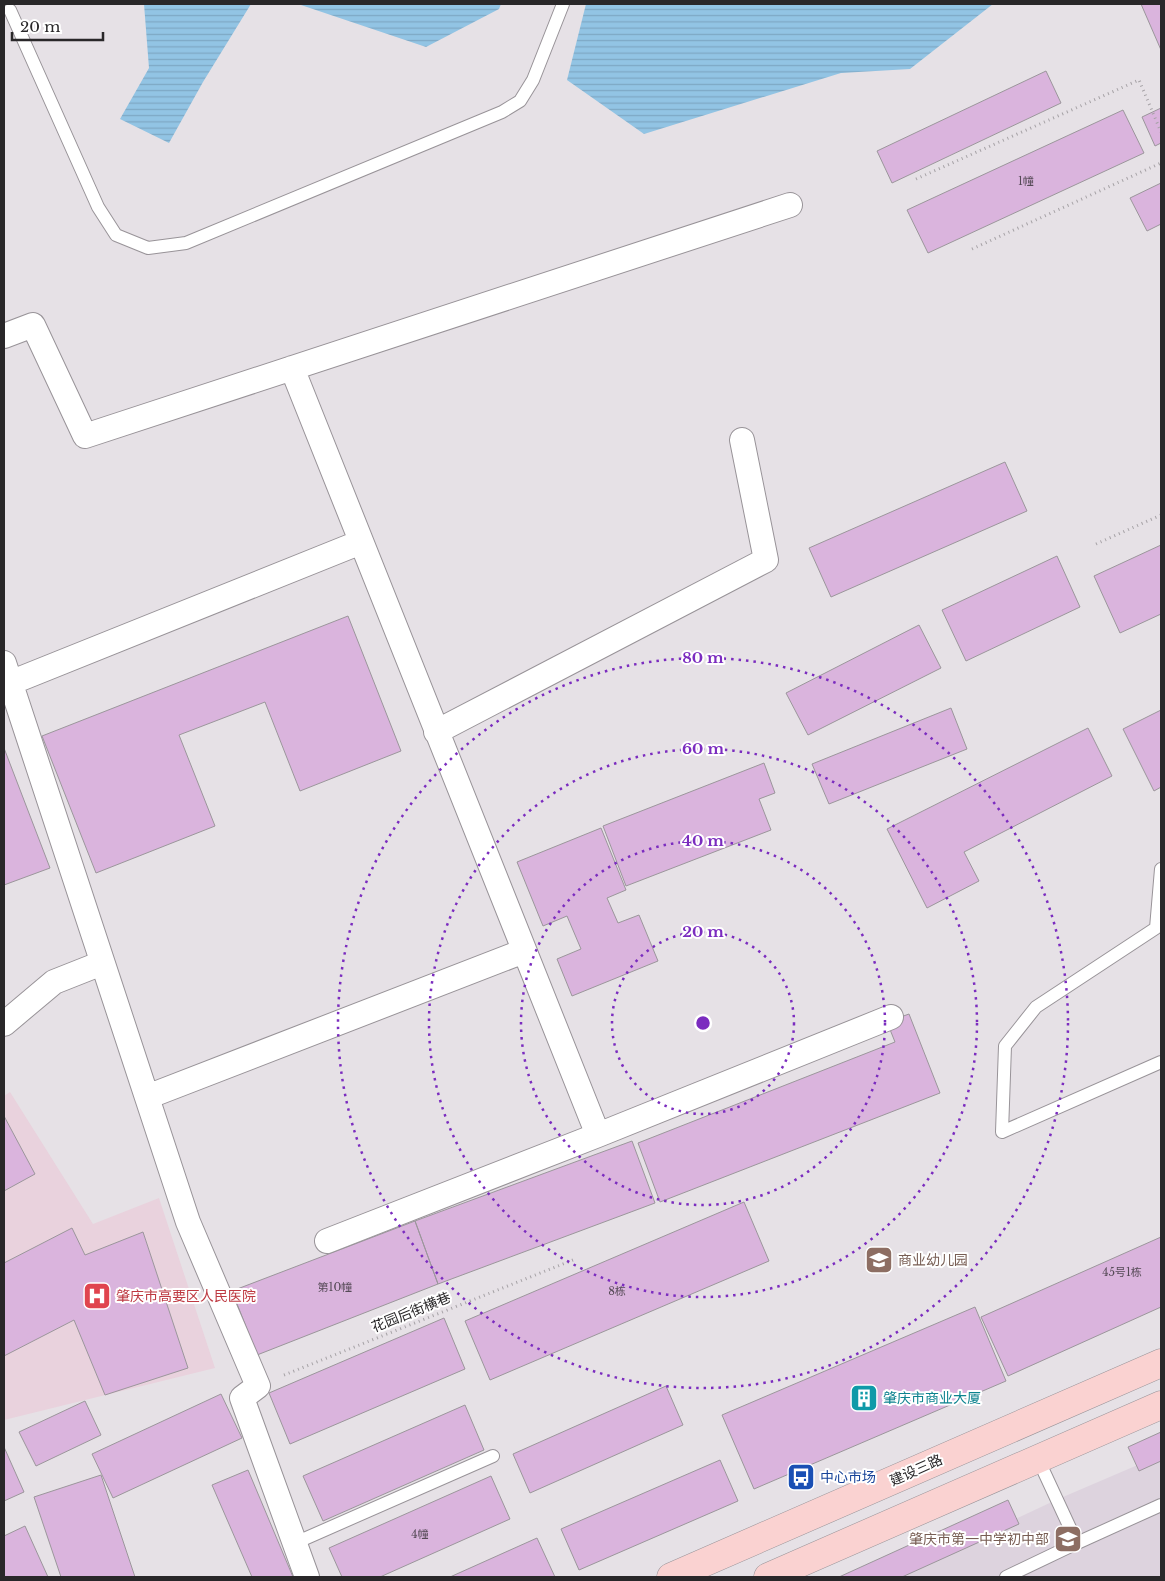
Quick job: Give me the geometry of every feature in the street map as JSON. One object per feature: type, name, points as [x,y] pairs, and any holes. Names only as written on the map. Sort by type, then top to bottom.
[{"type":"main road","name":"建设三路","points":[[671,1577],[1161,1363]]},
{"type":"main road","points":[[768,1577],[1161,1406]]},
{"type":"street","points":[[4,336],[33,325],[85,436],[790,205]]},
{"type":"street","points":[[292,368],[598,1135]]},
{"type":"street","points":[[436,732],[766,560],[742,440]]},
{"type":"street","points":[[307,1577],[242,1398],[258,1386],[188,1222],[7,673],[361,542]]},
{"type":"street","points":[[146,1097],[524,951]]},
{"type":"street","points":[[4,1024],[54,982],[102,963]]},
{"type":"street","points":[[327,1241],[598,1135],[891,1017]]},
{"type":"lane","points":[[10,8],[98,206],[116,235],[148,248],[186,243],[502,112],[520,101],[533,80],[563,4]]},
{"type":"lane","points":[[1161,870],[1156,928],[1036,1007],[1004,1046],[1002,1132],[1161,1062]]},
{"type":"lane","points":[[295,1543],[493,1456]]},
{"type":"lane","points":[[1038,1460],[1077,1543]]},
{"type":"lane","points":[[1006,1577],[1161,1505]]},
{"type":"path","points":[[916,178],[1139,80],[1161,132]]},
{"type":"path","points":[[972,249],[1161,163]]},
{"type":"path","points":[[1096,544],[1161,515]]},
{"type":"path","name":"花园后街横巷","points":[[258,1386],[573,1260]]},
{"type":"shaded area","name":"肇庆市高要区人民医院","points":[[10,1092],[93,1224],[159,1198],[215,1368],[4,1420],[4,1096]]},
{"type":"shaded area","name":"肇庆市第一中学初中部","points":[[1161,1455],[1161,1577],[892,1577],[1056,1500]]},
{"type":"water","points":[[144,4],[251,4],[203,82],[169,143],[120,119],[149,68]]},
{"type":"water","points":[[298,4],[501,4],[499,9],[426,47]]},
{"type":"water","points":[[586,4],[993,4],[910,69],[841,73],[644,134],[567,80]]},
{"type":"building","points":[[1141,4],[1161,4],[1161,50]]},
{"type":"building","points":[[1046,71],[1061,103],[892,183],[877,151]]},
{"type":"building","points":[[1161,108],[1161,143],[1155,146],[1142,117]]},
{"type":"building","points":[[1123,110],[1144,153],[928,253],[907,210]]},
{"type":"building","points":[[1161,183],[1161,224],[1147,231],[1130,198]]},
{"type":"building","points":[[1005,462],[1027,511],[831,597],[809,548]]},
{"type":"building","points":[[1161,545],[1161,614],[1120,633],[1094,576]]},
{"type":"building","points":[[1057,556],[1080,607],[966,661],[942,610]]},
{"type":"building","points":[[348,616],[401,751],[300,791],[265,702],[179,735],[215,826],[96,873],[42,736]]},
{"type":"building","points":[[919,625],[941,668],[808,735],[786,693]]},
{"type":"building","points":[[951,708],[967,749],[829,804],[812,764]]},
{"type":"building","points":[[1161,710],[1161,787],[1154,791],[1123,729]]},
{"type":"building","points":[[1088,728],[1112,776],[964,852],[979,881],[927,908],[887,829]]},
{"type":"building","points":[[4,748],[50,868],[4,885]]},
{"type":"building","points":[[764,763],[775,793],[759,799],[771,830],[626,886],[603,826]]},
{"type":"building","points":[[601,828],[626,890],[607,898],[618,923],[639,915],[658,961],[572,996],[557,959],[581,949],[567,916],[543,926],[517,862]]},
{"type":"building","points":[[909,1014],[940,1093],[660,1202],[638,1143],[895,1042],[887,1022]]},
{"type":"building","points":[[4,1116],[35,1174],[4,1191]]},
{"type":"building","points":[[632,1141],[655,1203],[438,1284],[415,1221]]},
{"type":"building","points":[[744,1202],[769,1261],[490,1380],[465,1321]]},
{"type":"building","points":[[415,1221],[438,1284],[257,1355],[232,1291]]},
{"type":"building","points":[[72,1228],[85,1255],[143,1232],[188,1368],[105,1395],[74,1320],[4,1356],[4,1263]]},
{"type":"building","points":[[1161,1237],[1161,1307],[1008,1376],[981,1317]]},
{"type":"building","name":"肇庆市商业大厦","points":[[975,1307],[1006,1381],[754,1489],[722,1415]]},
{"type":"building","points":[[444,1318],[465,1369],[290,1444],[269,1393]]},
{"type":"building","points":[[666,1386],[683,1425],[530,1493],[513,1454]]},
{"type":"building","points":[[221,1394],[242,1438],[113,1498],[92,1454]]},
{"type":"building","points":[[85,1401],[101,1435],[36,1466],[19,1432]]},
{"type":"building","points":[[465,1405],[484,1450],[323,1521],[303,1476]]},
{"type":"building","points":[[1161,1432],[1161,1461],[1139,1471],[1128,1447]]},
{"type":"building","points":[[4,1447],[24,1492],[4,1501]]},
{"type":"building","points":[[720,1460],[738,1501],[579,1570],[561,1529]]},
{"type":"building","points":[[248,1470],[293,1577],[252,1577],[212,1485]]},
{"type":"building","points":[[101,1475],[135,1577],[61,1577],[34,1497]]},
{"type":"building","points":[[491,1476],[510,1519],[380,1577],[342,1577],[329,1548]]},
{"type":"building","points":[[1008,1500],[1019,1524],[902,1577],[839,1577]]},
{"type":"building","points":[[25,1526],[48,1577],[4,1577],[4,1536]]},
{"type":"building","points":[[537,1538],[555,1577],[450,1577]]},
{"type":"place","name":"商业幼儿园","points":[[879,1260]]},
{"type":"place","name":"肇庆市高要区人民医院","points":[[97,1296]]},
{"type":"place","name":"肇庆市商业大厦","points":[[864,1398]]},
{"type":"place","name":"中心市场","points":[[801,1477]]},
{"type":"place","name":"肇庆市第一中学初中部","points":[[1068,1539]]}]
